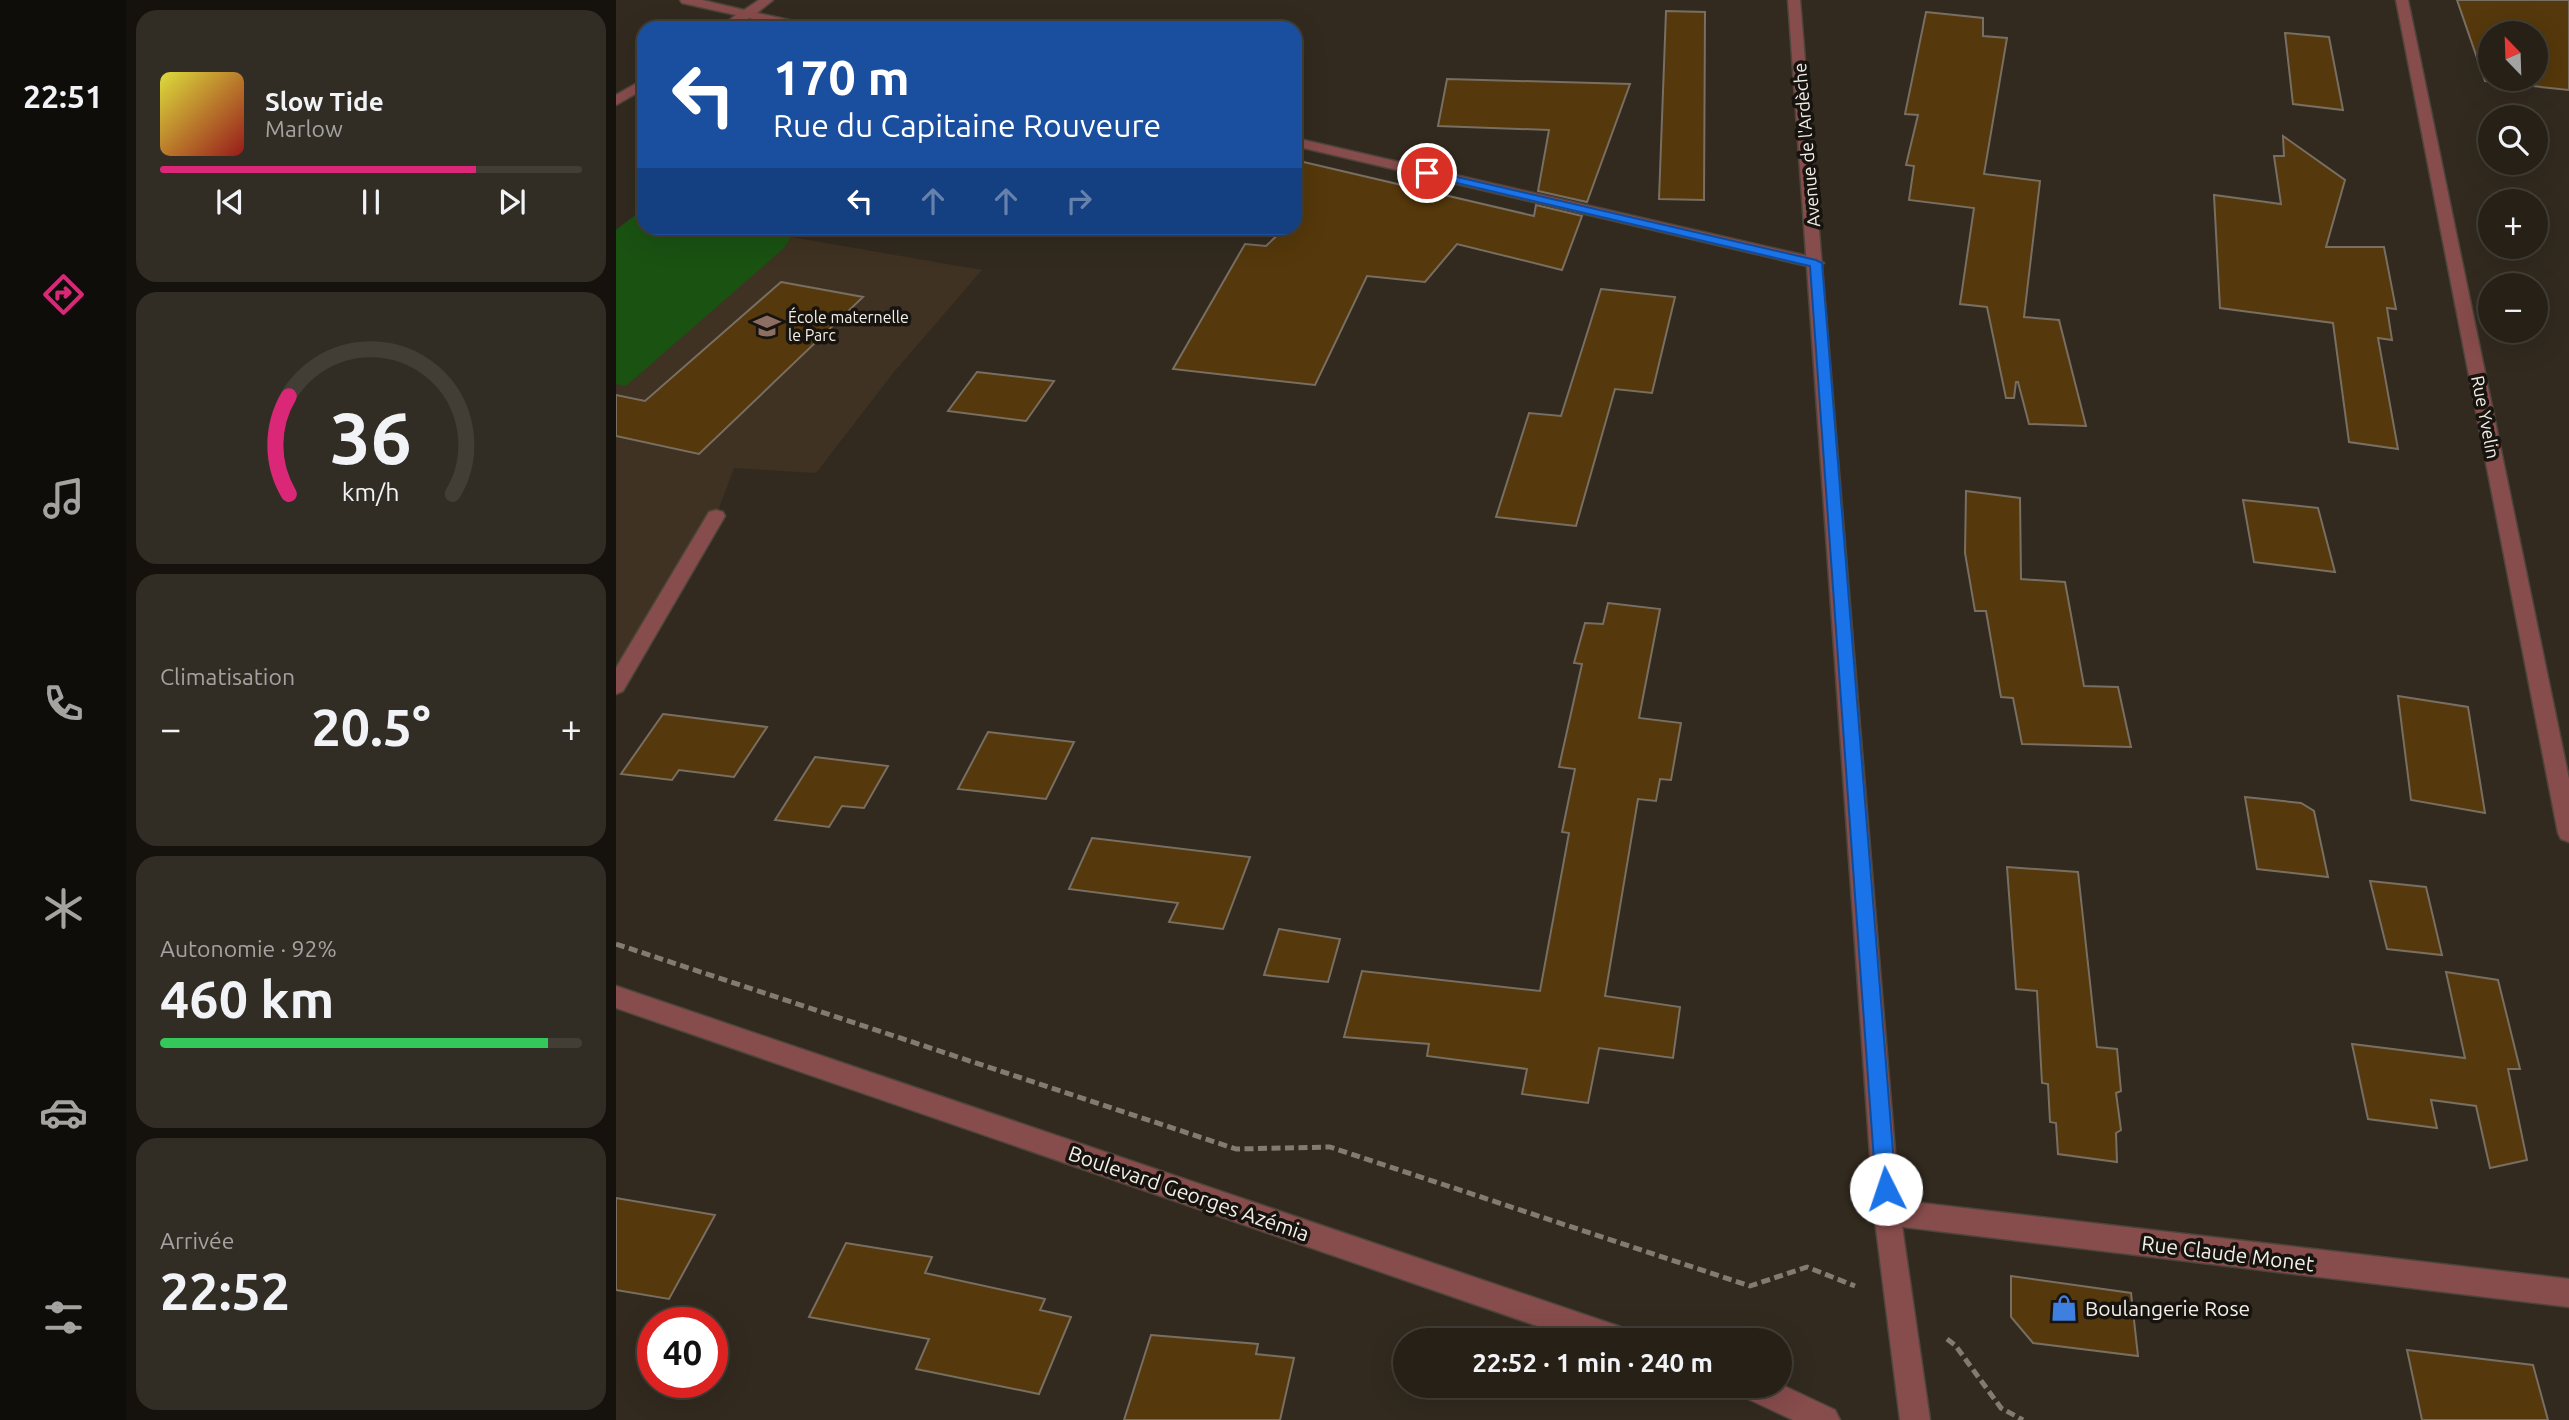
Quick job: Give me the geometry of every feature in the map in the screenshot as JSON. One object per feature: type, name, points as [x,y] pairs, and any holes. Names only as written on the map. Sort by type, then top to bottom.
[{"type":"street","points":[[686,0],[777,21]]},
{"type":"street","points":[[736,21],[767,0]]},
{"type":"street","name":"Avenue de l'Ardèche","points":[[1794,0],[1888,1212],[1914,1420]]},
{"type":"street","name":"Rue Yvelin","points":[[2402,0],[2569,834]]},
{"type":"street","points":[[616,101],[637,88]]},
{"type":"street","points":[[1302,144],[1816,263]]},
{"type":"street","points":[[616,686],[716,516]]},
{"type":"street","name":"Boulevard Georges Azémia","points":[[616,997],[1583,1328]]},
{"type":"street","name":"Rue Claude Monet","points":[[1888,1212],[2569,1293]]},
{"type":"street","points":[[1778,1398],[1825,1420]]},
{"type":"path","points":[[616,944],[1236,1149],[1330,1147],[1750,1286],[1807,1267],[1900,1305],[1955,1345],[2001,1408],[2023,1420]]},
{"type":"shaded area","points":[[637,214],[637,235],[780,235],[982,270],[894,372],[816,473],[734,468],[716,516],[616,686],[616,230]]},
{"type":"green space","points":[[637,214],[637,235],[786,235],[790,239],[784,248],[626,386],[616,384],[616,230]]},
{"type":"building","points":[[2457,0],[2569,0],[2569,90],[2548,88],[2548,21],[2478,21],[2478,61]]},
{"type":"building","points":[[1666,11],[1705,12],[1704,200],[1659,199]]},
{"type":"building","points":[[1926,12],[1983,18],[1983,36],[2007,38],[1984,174],[2040,181],[2024,317],[2059,320],[2086,426],[2029,424],[2018,382],[2014,398],[2006,398],[1987,307],[1960,304],[1974,208],[1909,200],[1914,166],[1906,165],[1918,115],[1905,114]]},
{"type":"building","points":[[2285,33],[2329,37],[2343,110],[2293,104]]},
{"type":"building","points":[[1447,79],[1630,84],[1587,202],[1538,191],[1549,130],[1438,126]]},
{"type":"building","points":[[2283,136],[2345,180],[2326,247],[2384,247],[2396,309],[2387,308],[2392,340],[2378,338],[2398,449],[2349,442],[2333,323],[2220,308],[2214,195],[2281,204],[2274,156],[2284,156]]},
{"type":"building","points":[[1302,162],[1534,216],[1536,205],[1582,216],[1562,270],[1457,244],[1425,282],[1367,276],[1315,385],[1173,369],[1245,244],[1266,246],[1278,235],[1302,235]]},
{"type":"building","points":[[781,282],[863,297],[699,454],[616,436],[616,395],[645,401]]},
{"type":"building","points":[[1601,289],[1675,297],[1652,393],[1615,389],[1576,526],[1496,517],[1529,413],[1561,416]]},
{"type":"building","points":[[977,372],[1054,381],[1026,421],[948,411]]},
{"type":"building","points":[[1966,491],[2020,498],[2021,579],[2065,582],[2084,686],[2118,687],[2131,747],[2022,744],[2013,698],[2001,697],[1986,611],[1975,611],[1965,553]]},
{"type":"building","points":[[2243,500],[2318,508],[2335,572],[2254,562]]},
{"type":"building","points":[[1608,603],[1660,609],[1639,718],[1681,723],[1671,780],[1660,779],[1656,801],[1638,799],[1605,996],[1680,1007],[1673,1058],[1599,1048],[1588,1103],[1522,1094],[1527,1069],[1427,1056],[1429,1044],[1344,1037],[1362,971],[1540,991],[1569,833],[1562,832],[1575,769],[1559,767],[1582,664],[1574,663],[1585,623],[1603,624]]},
{"type":"building","points":[[2398,696],[2468,707],[2485,813],[2411,800]]},
{"type":"building","points":[[663,714],[767,727],[734,777],[679,770],[672,780],[621,774]]},
{"type":"building","points":[[988,732],[1074,742],[1046,799],[958,789]]},
{"type":"building","points":[[815,757],[888,766],[864,808],[842,806],[829,827],[775,820]]},
{"type":"building","points":[[2245,797],[2301,803],[2314,811],[2328,877],[2257,869]]},
{"type":"building","points":[[1092,838],[1250,857],[1223,929],[1169,922],[1178,903],[1069,889]]},
{"type":"building","points":[[2007,867],[2078,872],[2097,1047],[2117,1049],[2121,1091],[2116,1093],[2121,1130],[2116,1133],[2117,1162],[2058,1154],[2056,1123],[2050,1122],[2048,1084],[2042,1083],[2037,991],[2016,989]]},
{"type":"building","points":[[2370,881],[2426,887],[2442,955],[2387,949]]},
{"type":"building","points":[[1279,929],[1340,939],[1328,982],[1264,975]]},
{"type":"building","points":[[2446,972],[2498,980],[2520,1069],[2508,1069],[2527,1160],[2490,1168],[2476,1106],[2431,1100],[2437,1128],[2368,1119],[2352,1044],[2465,1058]]},
{"type":"building","points":[[616,1198],[715,1215],[669,1299],[616,1290]]},
{"type":"building","points":[[846,1243],[932,1257],[925,1273],[1045,1299],[1040,1310],[1071,1317],[1039,1394],[916,1369],[929,1339],[809,1317]]},
{"type":"building","points":[[2011,1276],[2131,1293],[2138,1356],[2033,1343],[2011,1317]]},
{"type":"building","points":[[1151,1335],[1258,1344],[1256,1354],[1294,1358],[1280,1420],[1124,1420]]},
{"type":"building","points":[[2407,1350],[2533,1365],[2548,1420],[2422,1420]]},
{"type":"place","name":"École maternelle le Parc","points":[[767,326]]},
{"type":"place","name":"Boulangerie Rose","points":[[2064,1308]]},
{"type":"route","points":[[1427,173],[1816,263],[1886,1189]]}]
